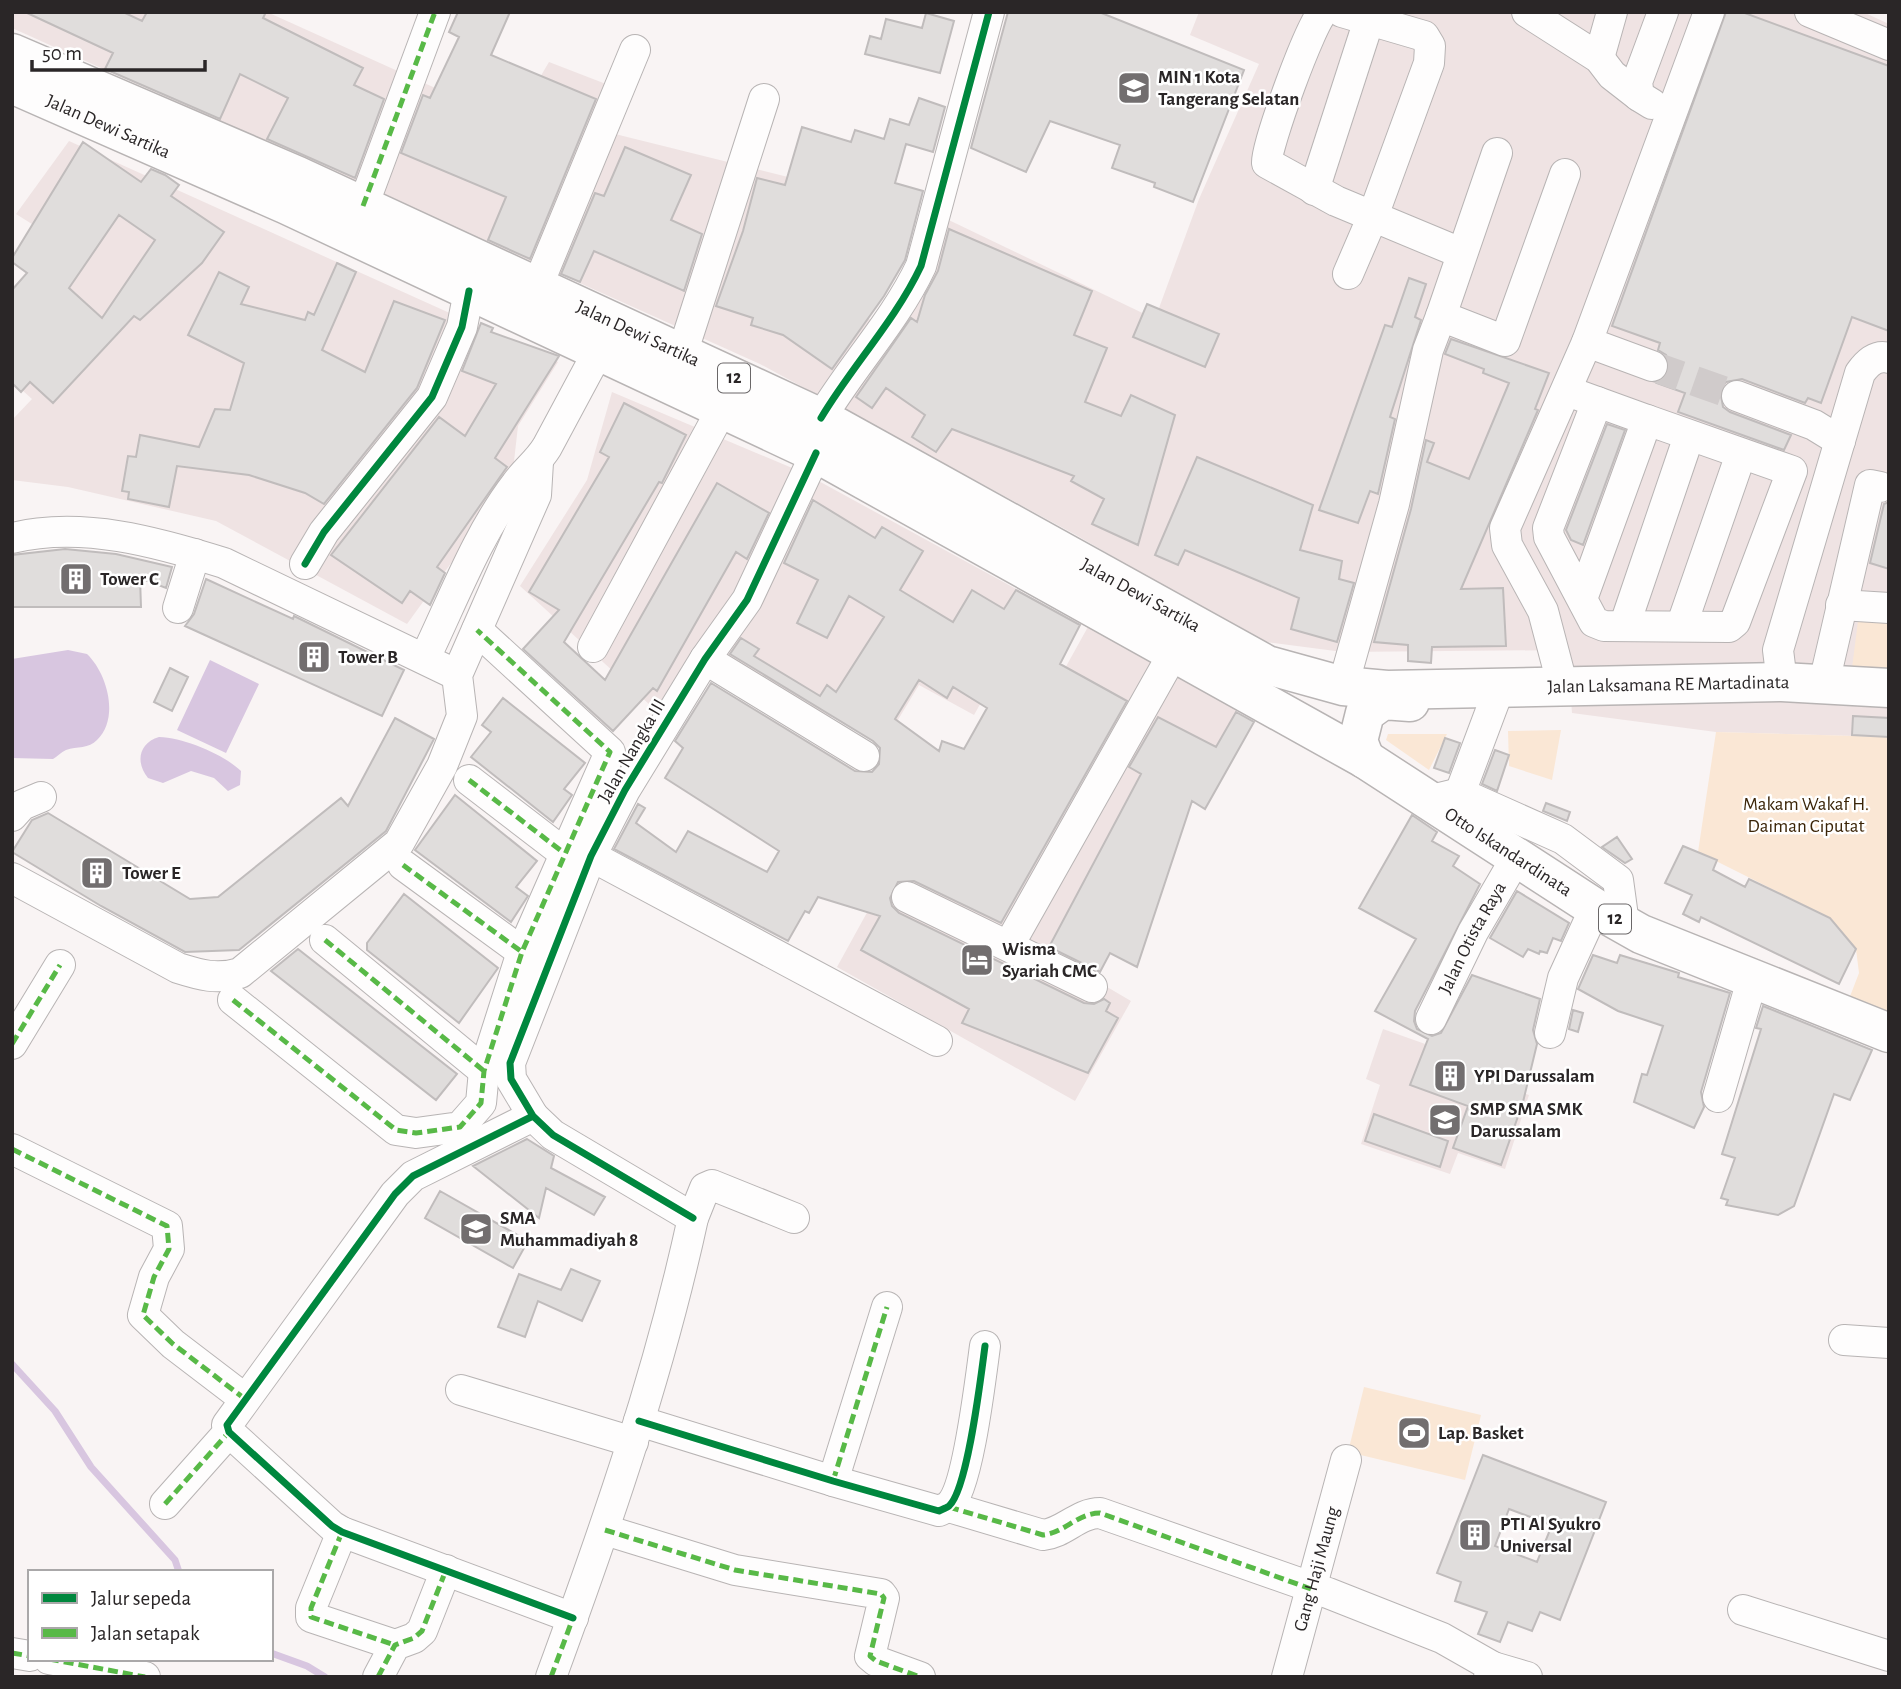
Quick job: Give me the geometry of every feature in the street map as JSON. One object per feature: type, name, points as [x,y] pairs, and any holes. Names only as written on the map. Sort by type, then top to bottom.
[{"type":"highway","name":"Jalan Dewi Sartika","points":[[12,53],[292,190],[469,291],[722,409],[805,429],[1249,657],[1304,677],[1343,686],[1449,690]]},
{"type":"highway","name":"Jalan Dewi Sartika","points":[[12,84],[292,190],[363,206],[682,354],[1173,654],[1365,759]]},
{"type":"highway","name":"Jalan Laksamana RE Martadinata","points":[[1449,690],[1782,682],[1889,688]]},
{"type":"highway","points":[[1365,759],[1358,741],[1360,725],[1371,708],[1382,700],[1417,702],[1449,690]]},
{"type":"highway","name":"Otto Iskandardinata","points":[[1365,759],[1446,797],[1516,858],[1610,916],[1752,980],[1889,1033]]},
{"type":"street","points":[[363,206],[435,12]]},
{"type":"street","name":"Jalan Nangka III","points":[[693,1218],[553,1135],[533,1116],[511,1079],[510,1063],[577,854],[625,790],[705,659],[747,600],[805,429],[838,390],[911,288],[921,267],[989,12]]},
{"type":"street","points":[[1323,12],[1318,16],[1304,46],[1266,158],[1273,169],[1314,190],[1461,253]]},
{"type":"street","points":[[1599,58],[1612,12]]},
{"type":"street","points":[[1639,96],[1637,82],[1663,12]]},
{"type":"street","points":[[1563,687],[1543,611],[1507,545],[1505,528],[1587,342],[1709,12]]},
{"type":"street","points":[[1810,12],[1889,45]]},
{"type":"street","points":[[1314,190],[1355,16],[1424,36],[1430,46],[1429,63],[1373,216],[1348,274]]},
{"type":"street","points":[[1544,16],[1599,58],[1612,75],[1639,96],[1671,112]]},
{"type":"street","points":[[537,287],[635,50]]},
{"type":"street","points":[[682,354],[764,99]]},
{"type":"street","points":[[1343,686],[1394,504],[1428,351],[1497,153]]},
{"type":"street","points":[[1441,316],[1504,341],[1565,174]]},
{"type":"street","points":[[304,564],[324,532],[432,397],[462,327],[469,291]]},
{"type":"street","points":[[1587,342],[1652,366]]},
{"type":"street","points":[[425,657],[492,522],[516,483],[538,462],[599,350]]},
{"type":"street","points":[[1782,682],[1778,650],[1860,373],[1869,361],[1883,356],[1889,358]]},
{"type":"street","points":[[1564,390],[1689,436],[1828,482]]},
{"type":"street","points":[[1737,396],[1814,425],[1840,440]]},
{"type":"street","points":[[1597,402],[1549,528],[1549,537],[1594,622],[1604,626],[1682,624],[1729,627],[1735,621],[1791,471]]},
{"type":"street","points":[[593,648],[722,409]]},
{"type":"street","points":[[1582,599],[1647,420]]},
{"type":"street","points":[[1625,624],[1689,436]]},
{"type":"street","points":[[1682,624],[1741,454]]},
{"type":"street","points":[[12,878],[178,968],[204,976],[225,978],[240,973],[399,843],[442,766],[462,716],[457,674],[536,495],[538,462]]},
{"type":"street","points":[[1824,683],[1870,485],[1880,487]]},
{"type":"street","points":[[12,538],[41,531],[91,531],[195,554],[224,563],[457,674]]},
{"type":"street","points":[[178,608],[195,554]]},
{"type":"street","points":[[1841,604],[1889,608]]},
{"type":"street","points":[[233,1000],[396,1130],[416,1133],[460,1127],[481,1103],[484,1071],[522,952],[577,854],[610,752],[477,630]]},
{"type":"street","points":[[1009,945],[1173,654]]},
{"type":"street","points":[[705,659],[864,757]]},
{"type":"street","points":[[1499,689],[1446,797],[1563,839],[1618,880],[1610,916],[1563,978],[1550,1033]]},
{"type":"street","points":[[469,780],[577,854],[937,1041]]},
{"type":"street","points":[[12,816],[22,805],[41,797]]},
{"type":"street","name":"Jalan Otista Raya","points":[[1431,1019],[1474,932],[1516,858]]},
{"type":"street","points":[[403,865],[522,952]]},
{"type":"street","points":[[906,897],[1092,987]]},
{"type":"street","points":[[325,940],[484,1071]]},
{"type":"street","points":[[12,1044],[60,965]]},
{"type":"street","points":[[1718,1097],[1752,980]]},
{"type":"street","points":[[533,1116],[413,1176],[404,1185],[228,1419],[229,1432],[331,1526],[342,1532],[573,1618]]},
{"type":"street","points":[[12,1149],[167,1226],[169,1249],[154,1278],[143,1315],[173,1343],[245,1399]]},
{"type":"street","points":[[551,1677],[605,1530],[636,1431],[693,1218],[705,1188],[712,1185],[794,1218]]},
{"type":"street","points":[[833,1481],[887,1307]]},
{"type":"street","points":[[1844,1340],[1889,1343]]},
{"type":"street","points":[[461,1390],[636,1431],[939,1511],[948,1507],[958,1489],[976,1415],[985,1346]]},
{"type":"street","points":[[165,1504],[229,1432]]},
{"type":"street","name":"Gang Haji Maung","points":[[1287,1677],[1346,1460]]},
{"type":"street","points":[[948,1507],[1044,1535],[1084,1515],[1100,1513],[1442,1637],[1491,1672],[1527,1677]]},
{"type":"street","points":[[605,1530],[735,1570],[881,1594],[884,1598],[870,1656],[876,1661],[920,1677]]},
{"type":"street","points":[[342,1532],[311,1608],[311,1617],[395,1644],[414,1639],[422,1631],[446,1570]]},
{"type":"street","points":[[1743,1610],[1889,1656]]},
{"type":"street","points":[[378,1677],[395,1644]]},
{"type":"street","points":[[60,1661],[145,1677]]},
{"type":"shaded area","points":[[12,12],[267,12],[513,123],[549,62],[606,84],[591,128],[792,178],[770,263],[871,320],[904,294],[930,211],[1155,319],[1199,199],[1259,64],[1190,35],[1199,12],[1863,12],[1889,24],[1889,737],[1716,732],[1572,713],[1567,650],[1343,652],[1258,641],[1076,535],[760,364],[12,28]]},
{"type":"shaded area","points":[[69,141],[558,362],[518,426],[512,479],[407,624],[216,521],[68,487],[12,480],[12,420],[32,399],[12,381],[78,253],[16,214]]},
{"type":"shaded area","points":[[612,392],[804,473],[1038,601],[974,715],[919,685],[893,728],[838,703],[824,731],[704,654],[663,717],[520,586],[587,480]]},
{"type":"shaded area","points":[[1089,625],[1238,710],[1090,977],[1131,1001],[1075,1101],[837,967],[924,809],[972,836]]},
{"type":"shaded area","points":[[68,650],[87,654],[100,672],[109,708],[104,731],[90,745],[66,750],[53,759],[12,758],[12,659]]},
{"type":"shaded area","points":[[210,660],[259,684],[226,753],[177,730]]},
{"type":"shaded area","points":[[159,737],[192,744],[214,753],[241,771],[240,785],[228,791],[214,778],[191,771],[163,783],[148,778],[141,766],[141,754],[147,744]]},
{"type":"shaded area","name":"SMP SMA SMK Darussalam","points":[[1383,1029],[1490,1067],[1486,1080],[1529,1095],[1505,1169],[1458,1153],[1450,1174],[1361,1144],[1380,1085],[1366,1079]]},
{"type":"green space","points":[[1866,614],[1889,616],[1889,672],[1852,668],[1858,621]]},
{"type":"green space","points":[[1561,730],[1552,780],[1509,766],[1508,731]]},
{"type":"green space","name":"Makam Wakaf H. Daiman Ciputat","points":[[1716,732],[1889,737],[1889,1015],[1849,999],[1859,973],[1856,949],[1830,918],[1698,852]]},
{"type":"green space","points":[[1388,734],[1447,734],[1429,770],[1386,740]]},
{"type":"green space","name":"Lap. Basket","points":[[1364,1387],[1481,1415],[1465,1480],[1348,1452]]},
{"type":"building","points":[[25,12],[123,12],[142,21],[147,12],[266,12],[263,18],[363,68],[354,85],[384,99],[355,178],[267,139],[288,98],[240,74],[220,119],[105,69],[113,53]]},
{"type":"building","points":[[458,12],[510,12],[491,55],[596,99],[530,259],[488,240],[506,197],[401,153],[423,95],[430,98],[459,37],[449,32]]},
{"type":"building","name":"MIN 1 Kota Tangerang Selatan","points":[[1008,12],[1099,12],[1244,70],[1193,202],[1154,187],[1155,183],[1112,168],[1120,145],[1050,121],[1026,172],[971,148]]},
{"type":"building","points":[[1726,12],[1742,12],[1889,66],[1889,331],[1852,317],[1821,403],[1808,398],[1805,403],[1742,379],[1726,382],[1720,390],[1723,407],[1730,412],[1791,435],[1784,450],[1678,412],[1685,393],[1657,383],[1668,373],[1669,364],[1666,355],[1658,350],[1660,343],[1612,326]]},
{"type":"building","points":[[926,13],[954,21],[940,73],[865,54],[870,36],[881,39],[886,19],[922,28]]},
{"type":"building","points":[[919,98],[945,107],[933,152],[906,144],[895,183],[923,191],[905,260],[884,296],[832,369],[783,335],[751,325],[753,318],[716,306],[743,231],[757,178],[785,185],[802,127],[851,142],[855,130],[884,139],[890,119],[909,125]]},
{"type":"building","points":[[83,142],[141,182],[151,169],[165,175],[179,185],[171,196],[224,232],[202,263],[140,320],[134,316],[53,403],[30,382],[21,392],[12,383],[12,290],[27,273],[12,262]],"holes":[[[119,215],[155,240],[102,318],[69,288]]]},
{"type":"building","points":[[625,147],[691,175],[671,220],[702,234],[684,291],[594,251],[580,282],[561,274],[595,193],[604,196]]},
{"type":"building","points":[[949,229],[1092,291],[1074,335],[1107,348],[1085,402],[1121,416],[1131,395],[1175,415],[1138,545],[1092,524],[1104,499],[1071,481],[1074,476],[952,429],[936,452],[912,437],[925,415],[886,388],[872,408],[856,397],[911,318],[917,322],[925,295],[938,271]]},
{"type":"building","points":[[337,263],[356,272],[322,350],[365,372],[394,301],[445,320],[417,388],[324,504],[305,493],[249,475],[177,466],[169,507],[128,499],[129,492],[122,491],[128,456],[136,457],[140,435],[199,447],[215,409],[230,410],[244,363],[188,335],[219,272],[249,287],[241,304],[305,320],[308,312],[314,315]]},
{"type":"building","points":[[1409,278],[1426,284],[1415,317],[1421,320],[1390,417],[1395,419],[1378,494],[1370,491],[1358,523],[1319,510],[1385,325],[1392,327]]},
{"type":"building","points":[[1147,304],[1219,334],[1205,367],[1133,337]]},
{"type":"building","points":[[481,323],[493,328],[491,332],[559,356],[495,458],[507,467],[437,567],[445,573],[430,605],[410,591],[402,603],[331,555],[439,417],[465,436],[496,384],[462,371]]},
{"type":"building","points":[[1451,339],[1549,373],[1535,409],[1538,410],[1461,589],[1503,588],[1506,646],[1432,647],[1431,663],[1408,661],[1408,645],[1374,642],[1411,509],[1426,440],[1434,443],[1427,462],[1469,479],[1509,383],[1483,373],[1484,369],[1445,354]]},
{"type":"building","points":[[624,403],[686,435],[662,483],[659,482],[564,642],[605,680],[717,483],[769,513],[747,559],[736,552],[657,691],[653,688],[613,731],[523,649],[559,610],[529,592],[609,457],[600,452]]},
{"type":"building","points":[[1607,424],[1625,430],[1583,545],[1571,540],[1566,530]]},
{"type":"building","points":[[1197,457],[1313,505],[1300,550],[1342,561],[1339,579],[1354,583],[1337,642],[1291,629],[1299,598],[1185,550],[1178,565],[1155,555]]},
{"type":"building","points":[[813,500],[875,538],[882,527],[923,551],[900,590],[953,622],[972,590],[1004,609],[1016,590],[1080,625],[1060,664],[1127,701],[1001,923],[914,881],[898,882],[890,898],[892,906],[899,913],[1084,1003],[1094,1004],[1104,999],[1110,1003],[1106,1011],[1118,1018],[1088,1073],[962,1023],[969,1009],[861,950],[880,916],[818,897],[809,913],[805,911],[788,941],[614,849],[638,804],[645,808],[636,823],[676,852],[688,831],[767,872],[779,851],[665,778],[683,748],[675,741],[711,683],[855,771],[872,772],[879,764],[880,748],[873,741],[730,654],[741,638],[759,649],[754,656],[820,696],[827,685],[836,692],[884,617],[849,596],[827,638],[797,623],[818,580],[784,563]],"holes":[[[919,680],[947,698],[953,687],[987,708],[964,749],[942,741],[939,751],[895,719]]]},
{"type":"building","points":[[1889,502],[1889,569],[1870,563],[1884,504]]},
{"type":"building","name":"Tower C","points":[[65,549],[116,554],[172,567],[166,588],[140,578],[141,607],[12,607],[12,555]]},
{"type":"building","name":"Tower B","points":[[206,579],[293,619],[294,616],[404,670],[382,716],[185,626],[194,614]]},
{"type":"building","points":[[170,668],[188,677],[172,711],[154,702]]},
{"type":"building","points":[[503,698],[585,763],[564,789],[572,795],[553,822],[471,757],[491,732],[482,725]]},
{"type":"building","points":[[1236,712],[1254,722],[1205,809],[1192,801],[1137,967],[1110,953],[1100,972],[1049,947],[1141,774],[1129,767],[1158,717],[1216,747]]},
{"type":"building","points":[[1853,716],[1889,718],[1889,737],[1852,735]]},
{"type":"building","name":"Tower E","points":[[395,718],[434,739],[386,831],[239,950],[185,952],[101,906],[12,852],[32,820],[48,813],[190,899],[218,897],[341,798],[348,806]]},
{"type":"building","points":[[1445,738],[1460,743],[1449,773],[1434,768]]},
{"type":"building","points":[[1495,750],[1509,755],[1497,791],[1482,784]]},
{"type":"building","points":[[455,795],[537,861],[516,887],[528,896],[511,922],[415,850]]},
{"type":"building","points":[[1546,803],[1570,812],[1567,821],[1543,811]]},
{"type":"building","points":[[1412,815],[1437,832],[1432,841],[1459,856],[1453,866],[1480,884],[1415,1011],[1417,1029],[1432,1036],[1441,1033],[1472,975],[1540,999],[1533,1030],[1537,1044],[1523,1102],[1501,1165],[1453,1148],[1468,1106],[1410,1085],[1428,1039],[1375,1011],[1416,939],[1359,908]]},
{"type":"building","points":[[1617,837],[1632,859],[1625,863],[1602,847]]},
{"type":"building","points":[[1683,846],[1717,860],[1713,870],[1745,887],[1749,879],[1830,918],[1856,949],[1839,984],[1701,917],[1699,922],[1683,914],[1692,895],[1665,883]]},
{"type":"building","points":[[1517,891],[1569,923],[1561,941],[1553,938],[1547,953],[1540,951],[1539,954],[1528,949],[1523,957],[1490,938]]},
{"type":"building","points":[[404,894],[498,968],[459,1023],[367,950],[367,943]]},
{"type":"building","points":[[298,949],[457,1074],[436,1100],[271,971]]},
{"type":"building","points":[[1593,955],[1617,963],[1620,955],[1679,973],[1678,977],[1730,993],[1701,1092],[1704,1107],[1694,1128],[1634,1102],[1642,1074],[1647,1075],[1663,1026],[1618,1011],[1578,989]]},
{"type":"building","points":[[1763,1006],[1872,1050],[1850,1100],[1834,1094],[1794,1206],[1778,1215],[1726,1205],[1728,1200],[1721,1198],[1735,1158],[1722,1154],[1761,1029],[1756,1028]]},
{"type":"building","points":[[1573,1010],[1583,1013],[1578,1032],[1569,1029]]},
{"type":"building","points":[[1374,1114],[1448,1141],[1440,1167],[1365,1141]]},
{"type":"building","points":[[527,1139],[554,1156],[551,1168],[605,1197],[594,1215],[546,1188],[539,1218],[473,1166]]},
{"type":"building","name":"SMA Muhammadiyah 8","points":[[440,1191],[528,1241],[513,1268],[425,1218]]},
{"type":"building","points":[[571,1269],[600,1281],[582,1321],[538,1301],[525,1337],[498,1327],[519,1274],[561,1290]]},
{"type":"building","name":"PTI Al Syukro Universal","points":[[1483,1455],[1606,1502],[1560,1620],[1540,1612],[1532,1631],[1508,1622],[1500,1642],[1478,1634],[1487,1612],[1455,1601],[1461,1582],[1437,1573]],"holes":[[[1509,1509],[1552,1525],[1537,1562],[1495,1546]]]},
{"type":"waterway","points":[[12,1364],[55,1411],[91,1467],[175,1560],[178,1570]]},
{"type":"waterway","points":[[273,1654],[307,1666],[325,1677]]},
{"type":"tunnel","points":[[1652,366],[1737,396]]},
{"type":"marked path","points":[[363,206],[435,12]]},
{"type":"marked path","points":[[233,1000],[396,1130],[416,1133],[460,1127],[481,1103],[484,1071],[522,952],[610,752],[477,630]]},
{"type":"marked path","points":[[469,780],[564,853]]},
{"type":"marked path","points":[[403,865],[522,952]]},
{"type":"marked path","points":[[325,940],[484,1071]]},
{"type":"marked path","points":[[12,1044],[60,965]]},
{"type":"marked path","points":[[12,1149],[167,1226],[169,1249],[154,1277],[143,1315],[173,1344],[245,1399]]},
{"type":"marked path","points":[[833,1481],[887,1307]]},
{"type":"marked path","points":[[165,1504],[229,1432]]},
{"type":"marked path","points":[[949,1507],[1043,1535],[1058,1531],[1085,1516],[1100,1513],[1311,1589]]},
{"type":"marked path","points":[[605,1530],[735,1570],[881,1594],[884,1598],[870,1656],[876,1661],[920,1677]]},
{"type":"marked path","points":[[342,1532],[311,1608],[311,1617],[395,1645]]},
{"type":"marked path","points":[[378,1677],[395,1645],[414,1638],[422,1631],[446,1570]]},
{"type":"marked path","points":[[551,1677],[573,1618],[567,1616]]},
{"type":"marked path","points":[[12,1653],[28,1656]]},
{"type":"marked path","points":[[60,1661],[145,1677]]},
{"type":"cycle path","points":[[821,418],[899,306],[921,266],[989,12]]},
{"type":"cycle path","points":[[305,564],[324,532],[432,397],[462,327],[469,291]]},
{"type":"cycle path","points":[[693,1218],[553,1135],[533,1116],[511,1079],[510,1063],[591,856],[625,790],[705,659],[747,600],[816,453]]},
{"type":"cycle path","points":[[533,1116],[413,1176],[395,1194],[227,1425],[229,1432],[332,1526],[342,1532],[573,1618]]},
{"type":"cycle path","points":[[639,1421],[939,1511],[949,1506],[962,1478],[973,1430],[985,1346]]},
{"type":"place","name":"MIN 1 Kota Tangerang Selatan","points":[[1134,88]]},
{"type":"place","name":"Tower C","points":[[76,579]]},
{"type":"place","name":"Tower B","points":[[314,657]]},
{"type":"place","name":"Tower E","points":[[97,873]]},
{"type":"place","name":"Wisma Syariah CMC","points":[[977,960]]},
{"type":"place","name":"YPI Darussalam","points":[[1450,1076]]},
{"type":"place","name":"SMP SMA SMK Darussalam","points":[[1445,1120]]},
{"type":"place","name":"SMA Muhammadiyah 8","points":[[476,1229]]},
{"type":"place","name":"Lap. Basket","points":[[1414,1433]]},
{"type":"place","name":"PTI Al Syukro Universal","points":[[1475,1535]]}]
